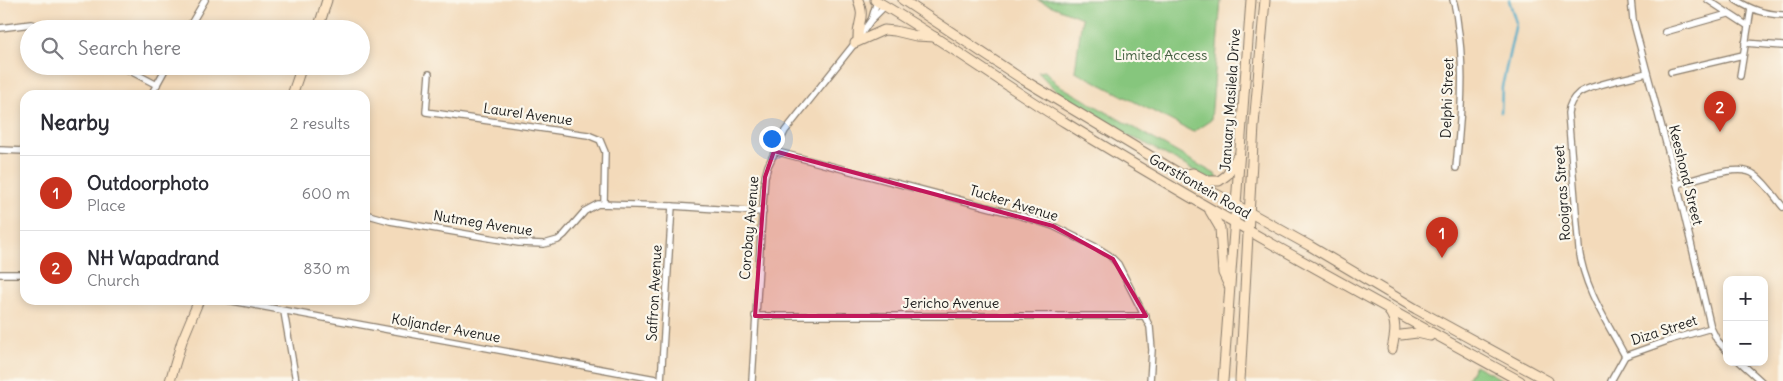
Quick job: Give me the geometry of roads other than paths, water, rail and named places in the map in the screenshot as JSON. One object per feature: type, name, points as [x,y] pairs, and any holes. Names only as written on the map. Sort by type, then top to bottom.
[{"type":"main road","points":[[321,20],[327,0]]},
{"type":"main road","points":[[323,20],[333,0]]},
{"type":"main road","points":[[856,41],[862,14],[858,0]]},
{"type":"main road","name":"Garstfontein Road","points":[[903,0],[1022,79],[1182,176],[1236,204],[1416,309],[1548,381]]},
{"type":"main road","name":"January Masilela Drive","points":[[1223,381],[1252,0]]},
{"type":"main road","name":"January Masilela Drive","points":[[1240,381],[1254,124],[1266,0]]},
{"type":"main road","name":"Garstfontein Road","points":[[880,1],[1051,114],[1208,209],[1520,381]]},
{"type":"main road","points":[[856,41],[884,30],[916,36],[935,37]]},
{"type":"main road","points":[[289,90],[298,75]]},
{"type":"main road","points":[[294,90],[298,75]]},
{"type":"main road","points":[[1182,176],[1193,173],[1208,181],[1219,181],[1227,175],[1239,155]]},
{"type":"main road","points":[[1208,209],[1220,228],[1223,273],[1230,289]]},
{"type":"main road","points":[[170,381],[182,341],[197,305]]},
{"type":"main road","points":[[1384,305],[1392,314],[1394,320],[1395,330],[1392,349]]},
{"type":"main road","points":[[1401,335],[1417,333],[1440,338]]},
{"type":"street","points":[[193,20],[204,0]]},
{"type":"street","name":"Delphi Street","points":[[1453,0],[1463,72],[1456,168]]},
{"type":"street","name":"Keeshond Street","points":[[1631,0],[1632,13],[1677,184],[1711,328],[1723,347]]},
{"type":"street","points":[[1708,0],[1748,26]]},
{"type":"street","points":[[1736,0],[1751,9],[1764,13],[1783,15]]},
{"type":"street","name":"Corobay Avenue","points":[[871,20],[880,1]]},
{"type":"street","name":"Corobay Avenue","points":[[752,381],[765,177],[774,151],[785,131],[856,41],[871,20],[880,1]]},
{"type":"street","points":[[1740,76],[1751,9]]},
{"type":"street","points":[[1665,32],[1728,14]]},
{"type":"street","points":[[0,28],[20,25]]},
{"type":"street","points":[[1745,43],[1783,46]]},
{"type":"street","points":[[1671,72],[1743,55]]},
{"type":"street","name":"Rooigras Street","points":[[1625,356],[1586,281],[1582,266],[1568,112],[1571,102],[1581,92],[1647,73]]},
{"type":"street","name":"Laurel Avenue","points":[[429,74],[426,112],[588,135],[600,140],[605,152],[604,203]]},
{"type":"street","points":[[138,75],[157,85]]},
{"type":"street","points":[[154,90],[162,75]]},
{"type":"street","points":[[0,150],[20,151]]},
{"type":"street","name":"Tucker Avenue","points":[[774,151],[1016,214],[1053,226],[1098,248],[1113,259],[1121,269],[1146,316],[1151,336],[1150,381]]},
{"type":"street","points":[[1677,184],[1733,170],[1746,170],[1755,174],[1783,207]]},
{"type":"street","name":"Nutmeg Avenue","points":[[370,216],[520,242],[544,244],[558,240],[588,208],[604,203],[763,212]]},
{"type":"street","name":"Saffron Avenue","points":[[661,380],[672,206]]},
{"type":"street","points":[[0,274],[20,274]]},
{"type":"street","name":"Koljander Avenue","points":[[251,305],[661,380]]},
{"type":"street","points":[[284,312],[296,381]]},
{"type":"street","name":"Jericho Avenue","points":[[756,316],[1146,316]]},
{"type":"street","name":"Diza Street","points":[[1611,381],[1625,356],[1711,328]]},
{"type":"street","points":[[1744,366],[1761,381]]},
{"type":"waterway","points":[[1501,112],[1502,87],[1516,23],[1509,0]]},
{"type":"place","name":"NH Wapadrand","points":[[1720,132]]},
{"type":"place","name":"Outdoorphoto","points":[[1442,258]]},
{"type":"park label","name":"Limited Access","points":[[1161,55]]}]
